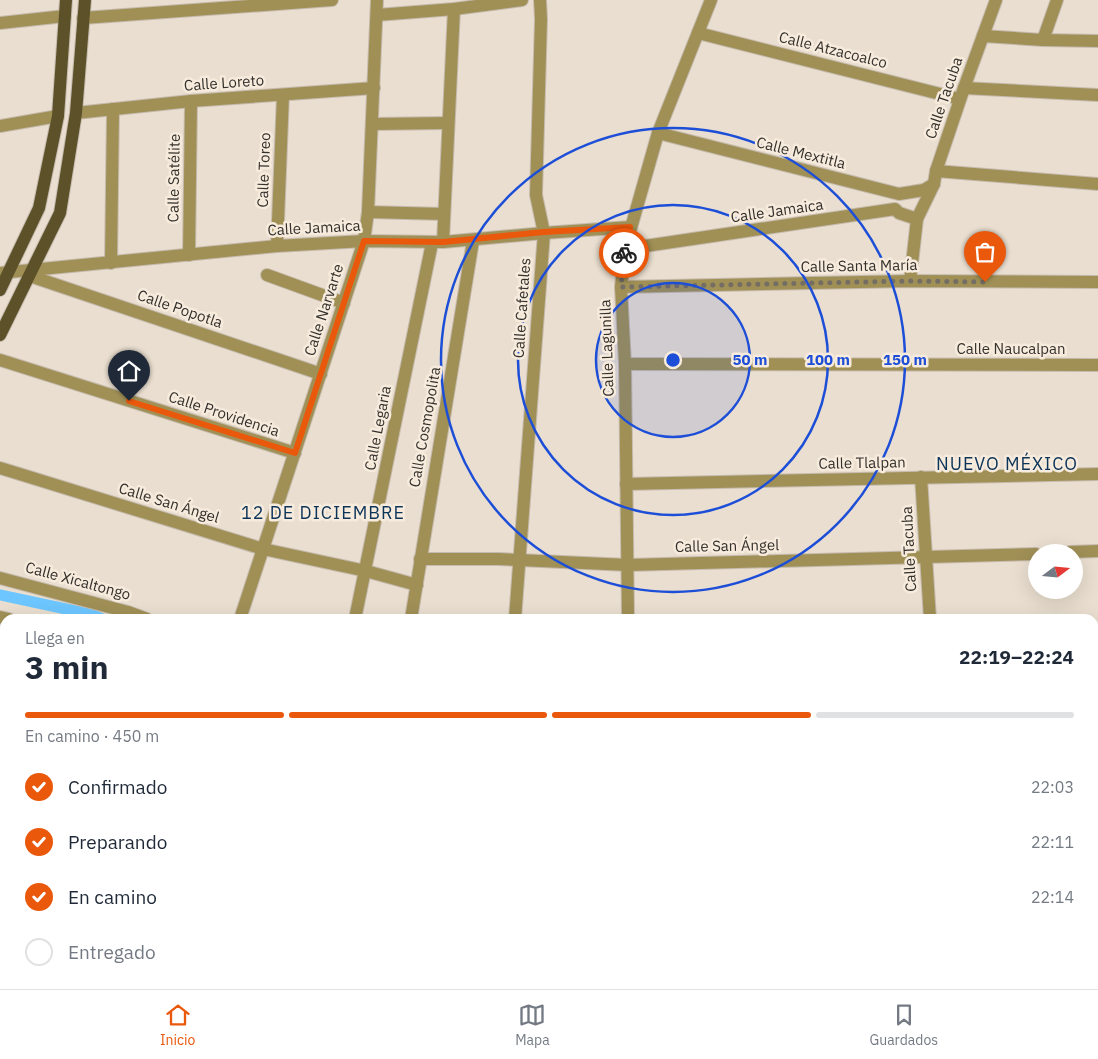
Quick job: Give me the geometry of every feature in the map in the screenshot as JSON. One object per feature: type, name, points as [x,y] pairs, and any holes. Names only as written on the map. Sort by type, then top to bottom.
[{"type":"main road","points":[[0,290],[5,272],[39,208],[58,116],[66,0]]},
{"type":"main road","points":[[0,335],[60,214],[76,113],[85,0]]},
{"type":"street","points":[[83,18],[332,0]]},
{"type":"street","name":"Calle Narvarte","points":[[242,614],[364,241],[368,212],[378,0]]},
{"type":"street","points":[[377,15],[454,9],[522,0]]},
{"type":"street","name":"Calle Cafetales","points":[[515,614],[544,232],[536,195],[540,0]]},
{"type":"street","name":"Calle Lagunilla","points":[[628,614],[625,364],[621,287],[624,250],[658,133],[711,0]]},
{"type":"street","name":"Calle Tacuba","points":[[917,219],[925,207],[962,93],[996,0]]},
{"type":"street","points":[[1043,40],[1056,0]]},
{"type":"street","name":"Calle Legaria","points":[[357,614],[444,214],[454,9]]},
{"type":"street","points":[[0,23],[65,16]]},
{"type":"street","name":"Calle Atzacoalco","points":[[698,33],[962,93],[1098,94]]},
{"type":"street","points":[[984,36],[1098,41]]},
{"type":"street","name":"Calle Loreto","points":[[76,113],[374,88]]},
{"type":"street","name":"Calle Toreo","points":[[277,246],[283,95]]},
{"type":"street","name":"Calle Satélite","points":[[189,255],[191,102]]},
{"type":"street","points":[[111,263],[113,109]]},
{"type":"street","points":[[0,126],[58,116]]},
{"type":"street","points":[[372,124],[447,123]]},
{"type":"street","name":"Calle Mextitla","points":[[658,133],[899,194],[924,190],[935,178]]},
{"type":"street","points":[[935,178],[1098,184]]},
{"type":"street","points":[[899,194],[894,199],[895,209],[899,213],[917,219],[910,281]]},
{"type":"street","name":"Calle Jamaica","points":[[624,250],[895,209]]},
{"type":"street","points":[[368,212],[444,214]]},
{"type":"street","name":"Calle Jamaica","points":[[5,272],[31,273],[277,246],[364,241],[438,243],[473,241],[544,232],[630,227]]},
{"type":"street","name":"Calle Cosmopolita","points":[[411,614],[473,241]]},
{"type":"street","name":"Calle Popotla","points":[[31,273],[321,374]]},
{"type":"street","points":[[267,275],[344,303]]},
{"type":"street","name":"Calle Santa María","points":[[621,287],[910,281],[1098,282]]},
{"type":"street","name":"Calle Providencia","points":[[0,360],[295,453]]},
{"type":"street","name":"Calle Naucalpan","points":[[625,364],[1098,365]]},
{"type":"street","name":"Calle San Ángel","points":[[0,468],[263,549],[366,571],[417,585]]},
{"type":"street","name":"Calle Tlalpan","points":[[626,484],[1098,474]]},
{"type":"street","name":"Calle Tacuba","points":[[922,478],[930,614]]},
{"type":"street","points":[[1083,552],[1098,552]]},
{"type":"street","name":"Calle San Ángel","points":[[420,559],[520,560],[628,565],[1028,554]]},
{"type":"street","name":"Calle Xicaltongo","points":[[0,578],[133,614]]},
{"type":"waterway","points":[[0,595],[89,614]]},
{"type":"way so far","points":[[624,253],[621,287],[910,281],[985,282]]},
{"type":"district","name":"NUEVO MÉXICO","points":[[1007,464]]},
{"type":"district","name":"12 DE DICIEMBRE","points":[[323,513]]},
{"type":"route","points":[[129,401],[295,453],[364,241],[432,243],[473,241],[544,232],[630,227],[624,253]]}]
